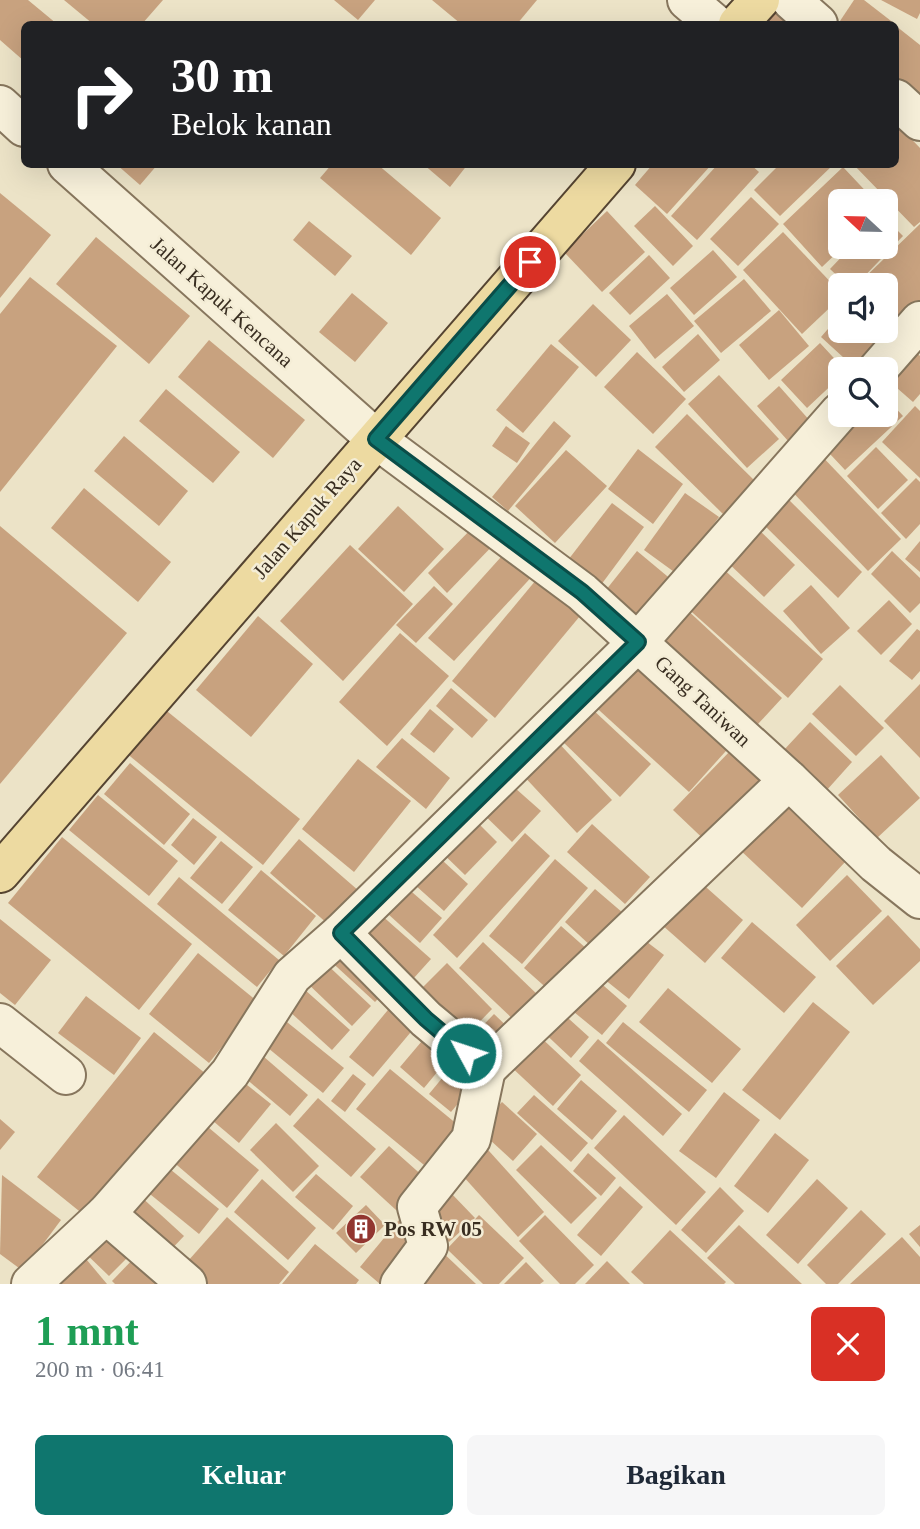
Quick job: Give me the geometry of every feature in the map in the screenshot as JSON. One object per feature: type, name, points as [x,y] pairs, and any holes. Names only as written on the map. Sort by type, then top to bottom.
[{"type":"main road","points":[[741,21],[760,0]]},
{"type":"main road","name":"Jalan Kapuk Raya","points":[[0,873],[613,168]]},
{"type":"street","points":[[687,0],[712,21]]},
{"type":"street","points":[[791,0],[814,21]]},
{"type":"street","points":[[899,102],[920,121]]},
{"type":"street","points":[[0,105],[21,124]]},
{"type":"street","name":"Jalan Kapuk Kencana","points":[[71,168],[376,439]]},
{"type":"street","points":[[888,357],[920,321]]},
{"type":"street","points":[[31,1284],[106,1213],[230,1073],[292,976],[341,933],[638,642],[828,426]]},
{"type":"street","name":"Gang Taniwan","points":[[376,439],[582,592],[789,780],[876,864],[920,899]]},
{"type":"street","points":[[400,1284],[428,1246],[417,1207],[471,1139],[486,1069],[789,780]]},
{"type":"street","points":[[341,933],[426,1019],[486,1069]]},
{"type":"street","points":[[0,1023],[66,1075]]},
{"type":"street","points":[[106,1213],[187,1284]]},
{"type":"building","points":[[0,0],[28,0],[53,21],[21,21],[21,58],[0,40]]},
{"type":"building","points":[[64,0],[163,0],[145,21],[89,21]]},
{"type":"building","points":[[334,0],[375,0],[358,20]]},
{"type":"building","points":[[432,0],[537,0],[520,21],[457,21]]},
{"type":"building","points":[[854,0],[864,0],[891,21],[840,21]]},
{"type":"building","points":[[881,0],[920,0],[920,13],[917,19]]},
{"type":"building","points":[[777,12],[786,21],[767,21]]},
{"type":"building","points":[[899,28],[920,45],[920,109],[899,90]]},
{"type":"building","points":[[899,126],[920,148],[920,222],[914,227],[898,210],[898,189],[877,189],[857,168],[899,168]]},
{"type":"building","points":[[121,168],[155,168],[140,185]]},
{"type":"building","points":[[329,168],[382,168],[441,218],[411,255],[320,178]]},
{"type":"building","points":[[428,168],[465,168],[450,187]]},
{"type":"building","points":[[650,168],[708,168],[667,214],[635,185]]},
{"type":"building","points":[[714,168],[754,168],[759,172],[697,240],[671,216]]},
{"type":"building","points":[[776,168],[830,168],[780,216],[754,190]]},
{"type":"building","points":[[844,168],[864,189],[828,189],[828,259],[830,259],[822,267],[783,224]]},
{"type":"building","points":[[0,193],[51,235],[0,298]]},
{"type":"building","points":[[751,197],[779,224],[738,266],[710,239]]},
{"type":"building","points":[[655,206],[693,246],[673,266],[634,226]]},
{"type":"building","points":[[607,211],[645,252],[602,292],[564,252]]},
{"type":"building","points":[[309,221],[352,256],[335,276],[293,240]]},
{"type":"building","points":[[920,224],[920,304],[898,326],[898,273],[869,273],[884,259],[898,259],[898,245]]},
{"type":"building","points":[[783,232],[828,279],[828,309],[802,334],[743,270]]},
{"type":"building","points":[[96,237],[190,316],[149,364],[56,284]]},
{"type":"building","points":[[713,250],[737,277],[694,315],[670,288]]},
{"type":"building","points":[[649,255],[670,278],[630,315],[609,293]]},
{"type":"building","points":[[840,259],[881,259],[868,273],[834,273],[830,269]]},
{"type":"building","points":[[30,277],[117,346],[0,492],[0,314]]},
{"type":"building","points":[[744,279],[771,311],[721,353],[694,321]]},
{"type":"building","points":[[352,293],[388,323],[355,362],[319,332]]},
{"type":"building","points":[[667,294],[694,326],[655,359],[629,326]]},
{"type":"building","points":[[593,304],[631,340],[596,377],[558,341]]},
{"type":"building","points":[[779,310],[809,346],[769,380],[739,345]]},
{"type":"building","points":[[828,329],[828,343],[878,343],[865,357],[843,357],[821,337]]},
{"type":"building","points":[[698,334],[720,360],[684,392],[662,367]]},
{"type":"building","points":[[209,340],[305,420],[273,458],[178,377]]},
{"type":"building","points":[[820,343],[833,357],[828,357],[828,388],[807,408],[781,380]]},
{"type":"building","points":[[551,344],[579,367],[523,433],[496,410]]},
{"type":"building","points":[[915,351],[920,356],[920,394],[913,402],[898,389],[898,371]]},
{"type":"building","points":[[637,352],[686,399],[653,434],[604,387]]},
{"type":"building","points":[[719,375],[779,439],[747,468],[688,404]]},
{"type":"building","points":[[779,386],[811,422],[789,442],[757,406]]},
{"type":"building","points":[[166,389],[240,452],[213,483],[139,421]]},
{"type":"building","points":[[915,406],[920,411],[920,478],[882,442]]},
{"type":"building","points":[[687,414],[756,482],[724,515],[655,447]]},
{"type":"building","points":[[554,421],[571,436],[508,511],[492,497]]},
{"type":"building","points":[[506,426],[530,443],[517,463],[492,446]]},
{"type":"building","points":[[829,427],[891,427],[845,470],[816,439]]},
{"type":"building","points":[[124,436],[188,491],[159,526],[94,471]]},
{"type":"building","points":[[876,447],[908,480],[878,509],[847,476]]},
{"type":"building","points":[[638,449],[683,484],[653,524],[608,489]]},
{"type":"building","points":[[566,450],[607,486],[555,543],[515,506]]},
{"type":"building","points":[[816,450],[901,539],[868,571],[783,482]]},
{"type":"building","points":[[916,478],[920,482],[920,524],[906,539],[881,513]]},
{"type":"building","points":[[84,488],[171,562],[138,602],[51,528]]},
{"type":"building","points":[[685,493],[719,517],[677,574],[644,550]]},
{"type":"building","points":[[787,498],[862,572],[838,598],[762,523]]},
{"type":"building","points":[[612,503],[644,527],[592,597],[558,573]]},
{"type":"building","points":[[398,506],[444,549],[404,592],[358,549]]},
{"type":"building","points":[[481,519],[500,538],[447,593],[428,573]]},
{"type":"building","points":[[0,526],[127,633],[0,784]]},
{"type":"building","points":[[755,526],[795,565],[764,597],[724,559]]},
{"type":"building","points":[[920,541],[920,572],[905,559]]},
{"type":"building","points":[[350,545],[413,604],[343,681],[280,621]]},
{"type":"building","points":[[510,547],[537,571],[454,661],[428,638]]},
{"type":"building","points":[[637,551],[673,581],[635,629],[598,600]]},
{"type":"building","points":[[892,551],[920,578],[920,603],[910,613],[871,574]]},
{"type":"building","points":[[720,566],[823,659],[788,698],[684,605]]},
{"type":"building","points":[[541,574],[585,610],[495,718],[452,681]]},
{"type":"building","points":[[811,585],[850,628],[821,654],[783,611]]},
{"type":"building","points":[[434,586],[453,604],[416,643],[396,625]]},
{"type":"building","points":[[889,600],[912,624],[881,655],[857,631]]},
{"type":"building","points":[[684,607],[782,698],[746,737],[652,645]]},
{"type":"building","points":[[258,616],[313,664],[251,737],[196,690]]},
{"type":"building","points":[[917,629],[920,631],[920,671],[912,680],[889,661]]},
{"type":"building","points":[[400,633],[449,676],[387,746],[339,702]]},
{"type":"building","points":[[635,652],[734,742],[689,792],[589,701]]},
{"type":"building","points":[[920,684],[920,758],[884,721]]},
{"type":"building","points":[[840,685],[884,728],[856,756],[812,714]]},
{"type":"building","points":[[451,688],[488,720],[472,738],[436,706]]},
{"type":"building","points":[[157,703],[300,819],[263,865],[120,748]]},
{"type":"building","points":[[591,708],[651,764],[620,797],[561,740]]},
{"type":"building","points":[[430,709],[454,729],[434,753],[410,734]]},
{"type":"building","points":[[810,722],[852,762],[826,791],[783,751]]},
{"type":"building","points":[[402,738],[450,778],[426,809],[376,767]]},
{"type":"building","points":[[554,738],[612,800],[577,833],[519,771]]},
{"type":"building","points":[[733,748],[774,787],[714,849],[673,810]]},
{"type":"building","points":[[881,755],[920,798],[877,838],[838,795]]},
{"type":"building","points":[[358,759],[411,801],[354,872],[302,829]]},
{"type":"building","points":[[130,763],[190,814],[164,845],[104,794]]},
{"type":"building","points":[[505,779],[541,811],[512,842],[476,807]]},
{"type":"building","points":[[98,795],[178,861],[149,896],[69,830]]},
{"type":"building","points":[[782,801],[846,861],[802,908],[738,848]]},
{"type":"building","points":[[467,812],[497,842],[465,875],[434,845]]},
{"type":"building","points":[[193,818],[217,837],[194,865],[171,845]]},
{"type":"building","points":[[592,824],[650,877],[625,904],[567,852]]},
{"type":"building","points":[[525,833],[550,856],[457,958],[433,935]]},
{"type":"building","points":[[62,837],[192,944],[139,1010],[8,903]]},
{"type":"building","points":[[299,839],[359,891],[329,925],[270,873]]},
{"type":"building","points":[[221,841],[253,867],[222,904],[190,878]]},
{"type":"building","points":[[430,849],[468,884],[444,911],[405,876]]},
{"type":"building","points":[[555,859],[588,888],[522,964],[489,936]]},
{"type":"building","points":[[261,870],[316,916],[284,956],[228,910]]},
{"type":"building","points":[[847,875],[882,911],[830,961],[796,925]]},
{"type":"building","points":[[179,877],[279,960],[257,987],[157,904]]},
{"type":"building","points":[[398,880],[442,918],[420,943],[377,904]]},
{"type":"building","points":[[698,880],[743,920],[705,963],[661,924]]},
{"type":"building","points":[[595,889],[623,913],[592,947],[565,922]]},
{"type":"building","points":[[371,906],[431,959],[413,979],[354,926]]},
{"type":"building","points":[[888,915],[920,949],[920,961],[873,1005],[836,966]]},
{"type":"building","points":[[0,919],[51,960],[15,1005],[0,993]]},
{"type":"building","points":[[752,922],[816,977],[784,1013],[721,958]]},
{"type":"building","points":[[561,926],[588,950],[551,992],[524,968]]},
{"type":"building","points":[[634,932],[664,955],[629,999],[599,975]]},
{"type":"building","points":[[339,940],[390,986],[375,1002],[325,956]]},
{"type":"building","points":[[483,942],[541,998],[517,1023],[459,968]]},
{"type":"building","points":[[198,953],[258,1002],[209,1063],[149,1014]]},
{"type":"building","points":[[321,959],[371,1006],[352,1026],[303,979]]},
{"type":"building","points":[[447,963],[492,1009],[464,1038],[418,992]]},
{"type":"building","points":[[589,973],[627,1006],[602,1035],[563,1003]]},
{"type":"building","points":[[295,981],[350,1030],[332,1050],[278,1001]]},
{"type":"building","points":[[668,988],[741,1049],[712,1083],[639,1022]]},
{"type":"building","points":[[86,996],[141,1038],[114,1075],[58,1033]]},
{"type":"building","points":[[397,999],[421,1020],[373,1077],[349,1057]]},
{"type":"building","points":[[813,1002],[850,1032],[780,1120],[742,1090]]},
{"type":"building","points":[[558,1009],[589,1037],[571,1058],[539,1028]]},
{"type":"building","points":[[277,1014],[344,1068],[323,1093],[257,1039]]},
{"type":"building","points":[[494,1014],[514,1033],[488,1061],[467,1042]]},
{"type":"building","points":[[623,1022],[707,1090],[689,1112],[606,1043]]},
{"type":"building","points":[[433,1028],[457,1048],[424,1088],[400,1067]]},
{"type":"building","points":[[154,1032],[206,1074],[89,1219],[37,1177]]},
{"type":"building","points":[[536,1033],[581,1075],[553,1106],[508,1064]]},
{"type":"building","points":[[598,1039],[682,1114],[663,1136],[579,1061]]},
{"type":"building","points":[[256,1050],[308,1095],[290,1116],[238,1072]]},
{"type":"building","points":[[462,1054],[484,1072],[451,1112],[429,1094]]},
{"type":"building","points":[[390,1069],[458,1125],[424,1165],[356,1109]]},
{"type":"building","points":[[353,1074],[366,1084],[345,1112],[331,1101]]},
{"type":"building","points":[[237,1077],[271,1104],[239,1143],[206,1115]]},
{"type":"building","points":[[581,1080],[617,1111],[592,1140],[557,1109]]},
{"type":"building","points":[[724,1092],[760,1120],[716,1178],[679,1151]]},
{"type":"building","points":[[534,1095],[588,1143],[571,1162],[517,1113]]},
{"type":"building","points":[[318,1098],[376,1149],[351,1177],[293,1126]]},
{"type":"building","points":[[502,1102],[537,1134],[513,1161],[477,1128]]},
{"type":"building","points":[[624,1115],[706,1192],[676,1225],[594,1148]]},
{"type":"building","points":[[0,1119],[15,1132],[0,1150]]},
{"type":"building","points":[[202,1122],[259,1170],[227,1208],[171,1160]]},
{"type":"building","points":[[276,1123],[319,1166],[293,1192],[250,1150]]},
{"type":"building","points":[[775,1133],[809,1160],[768,1213],[734,1186]]},
{"type":"building","points":[[480,1141],[544,1212],[518,1237],[453,1165]]},
{"type":"building","points":[[541,1145],[597,1198],[571,1224],[516,1170]]},
{"type":"building","points":[[389,1146],[425,1178],[396,1210],[360,1177]]},
{"type":"building","points":[[588,1153],[616,1178],[601,1196],[573,1171]]},
{"type":"building","points":[[165,1165],[219,1209],[199,1234],[145,1190]]},
{"type":"building","points":[[316,1174],[353,1206],[333,1230],[295,1197]]},
{"type":"building","points":[[2,1175],[61,1220],[23,1271],[0,1254]]},
{"type":"building","points":[[262,1179],[316,1228],[288,1260],[234,1212]]},
{"type":"building","points":[[817,1179],[848,1208],[798,1264],[766,1235]]},
{"type":"building","points":[[620,1186],[643,1207],[601,1256],[577,1235]]},
{"type":"building","points":[[720,1187],[744,1211],[706,1253],[681,1230]]},
{"type":"building","points":[[450,1192],[475,1218],[449,1242],[424,1216]]},
{"type":"building","points":[[138,1194],[184,1236],[165,1256],[120,1215]]},
{"type":"building","name":"Pos RW 05","points":[[366,1205],[385,1225],[356,1253],[336,1233]]},
{"type":"building","points":[[861,1210],[886,1234],[838,1284],[826,1284],[807,1265]]},
{"type":"building","points":[[479,1215],[524,1258],[499,1284],[483,1284],[447,1249]]},
{"type":"building","points":[[545,1215],[594,1265],[575,1284],[560,1284],[519,1241]]},
{"type":"building","points":[[227,1217],[289,1272],[279,1284],[196,1284],[180,1270]]},
{"type":"building","points":[[399,1220],[426,1243],[392,1284],[380,1284],[360,1267]]},
{"type":"building","points":[[107,1222],[135,1250],[109,1276],[81,1249]]},
{"type":"building","points":[[739,1225],[802,1284],[735,1284],[707,1258]]},
{"type":"building","points":[[920,1225],[920,1247],[909,1234]]},
{"type":"building","points":[[670,1230],[726,1282],[644,1284],[631,1272]]},
{"type":"building","points":[[902,1237],[920,1257],[920,1284],[850,1284]]},
{"type":"building","points":[[315,1244],[359,1280],[356,1284],[282,1284]]},
{"type":"building","points":[[439,1249],[476,1284],[407,1284]]},
{"type":"building","points":[[81,1253],[107,1284],[52,1284]]},
{"type":"building","points":[[139,1253],[164,1277],[156,1284],[115,1284],[112,1281]]},
{"type":"building","points":[[607,1261],[630,1284],[585,1284]]},
{"type":"building","points":[[526,1262],[544,1281],[540,1284],[504,1284]]},
{"type":"place","name":"Pos RW 05","points":[[361,1229]]},
{"type":"route","points":[[466,1053],[426,1019],[341,933],[638,642],[582,592],[376,439],[530,262]]}]
